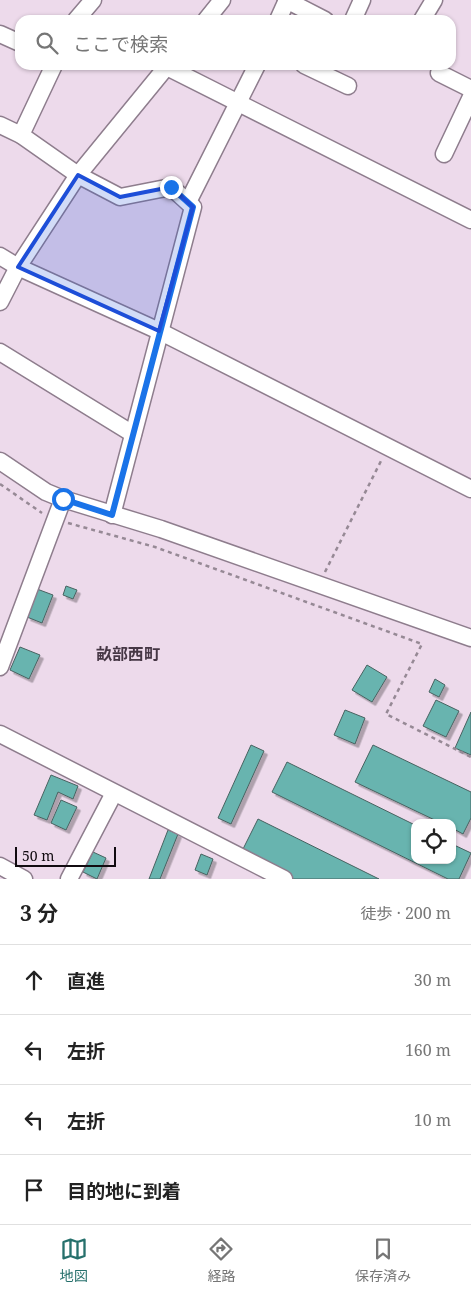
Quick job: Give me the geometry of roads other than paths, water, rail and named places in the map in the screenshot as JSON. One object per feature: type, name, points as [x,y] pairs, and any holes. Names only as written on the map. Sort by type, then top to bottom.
[{"type":"street","points":[[80,15],[92,0]]},
{"type":"street","points":[[210,15],[222,0]]},
{"type":"street","points":[[280,15],[287,0],[313,15]]},
{"type":"street","points":[[355,15],[362,0]]},
{"type":"street","points":[[425,15],[434,0]]},
{"type":"street","points":[[0,34],[15,41]]},
{"type":"street","points":[[21,135],[52,70]]},
{"type":"street","points":[[0,302],[18,267],[78,175],[163,70]]},
{"type":"street","points":[[174,70],[471,220]]},
{"type":"street","points":[[188,202],[255,70]]},
{"type":"street","points":[[314,70],[348,86]]},
{"type":"street","points":[[439,73],[471,97],[444,154]]},
{"type":"street","points":[[0,125],[21,135],[78,175],[120,197],[171,187],[193,207],[112,515]]},
{"type":"street","points":[[0,256],[18,267],[159,331],[471,489]]},
{"type":"street","points":[[0,352],[133,434]]},
{"type":"street","points":[[0,461],[46,492],[63,499],[161,529],[471,638]]},
{"type":"street","points":[[0,667],[63,499]]},
{"type":"street","points":[[0,734],[284,879]]},
{"type":"street","points":[[69,879],[114,793]]},
{"type":"street","points":[[0,866],[24,879]]},
{"type":"district","name":"畝部西町","points":[[128,654]]}]
